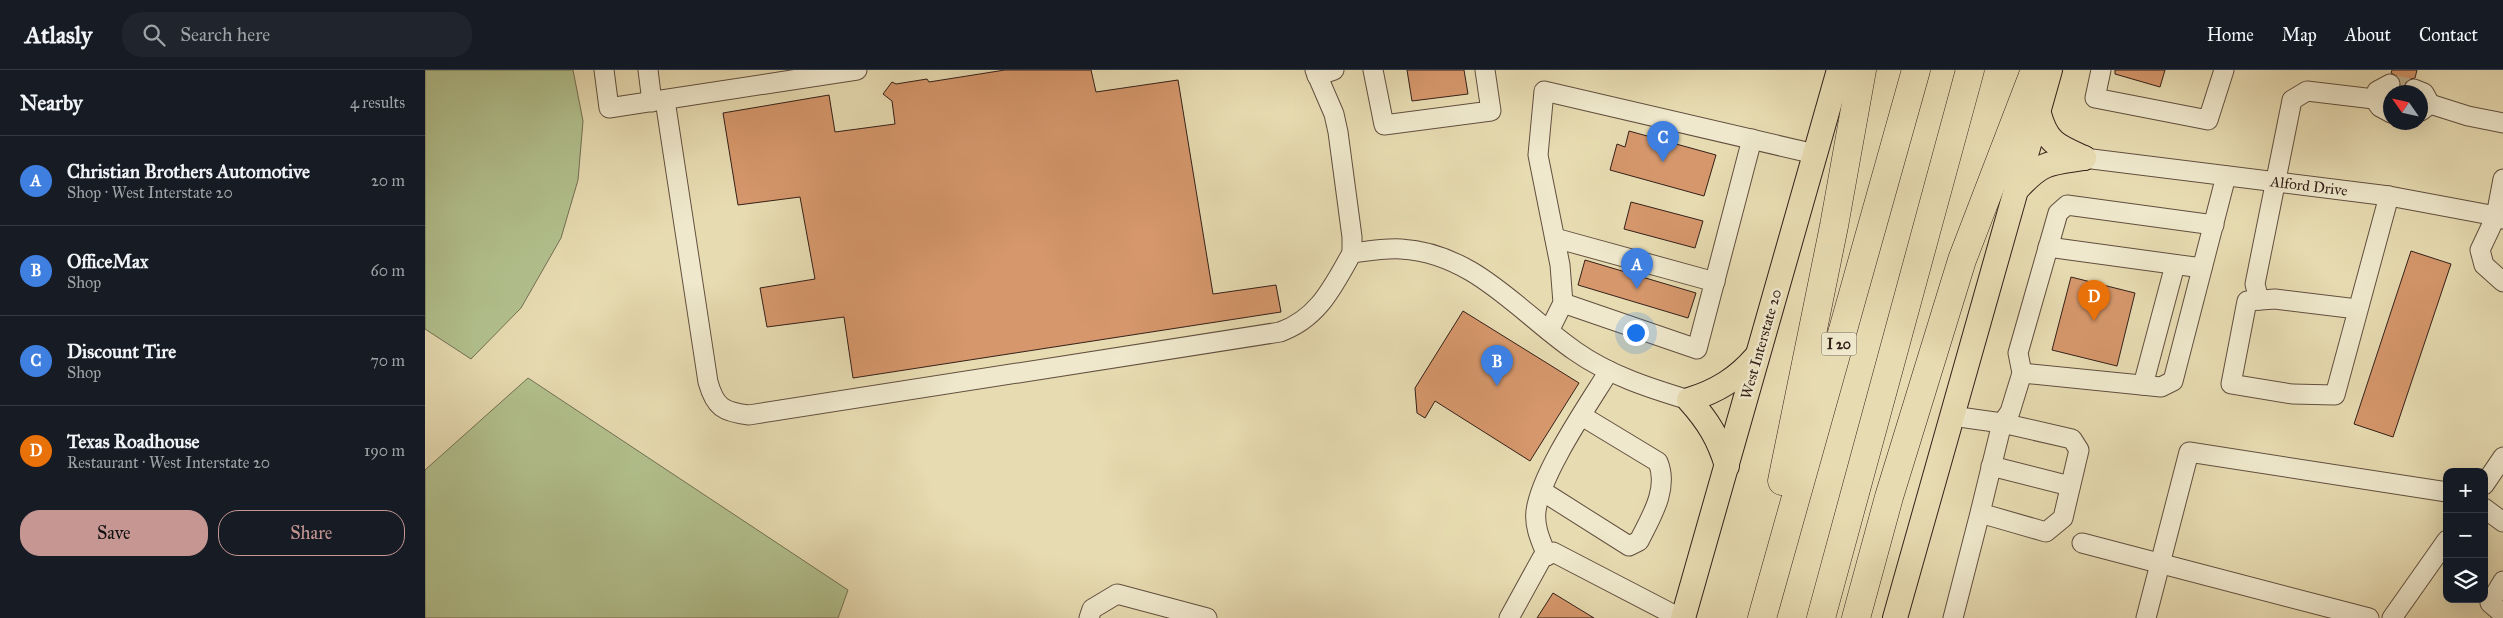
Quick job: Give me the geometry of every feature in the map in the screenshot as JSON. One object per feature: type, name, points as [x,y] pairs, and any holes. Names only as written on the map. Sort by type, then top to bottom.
[{"type":"highway","points":[[1757,618],[1754,590],[1785,469],[1807,367],[1862,70]]},
{"type":"highway","name":"I 20","points":[[1762,618],[1916,70]]},
{"type":"highway","points":[[1821,618],[1970,70]]},
{"type":"highway","points":[[1856,618],[1889,497],[1962,260],[2035,70]]},
{"type":"main road","name":"West Interstate 20","points":[[1681,618],[1727,466],[1839,70]]},
{"type":"main road","points":[[1895,618],[2018,189],[2050,70]]},
{"type":"main road","points":[[2039,114],[2043,130],[2049,139],[2084,158]]},
{"type":"main road","points":[[2018,189],[2040,167],[2050,162],[2084,158]]},
{"type":"main road","points":[[1727,466],[1721,444],[1713,429],[1689,400],[1721,388],[1741,374],[1758,356]]},
{"type":"street","points":[[604,70],[609,108],[857,70]]},
{"type":"street","points":[[648,70],[659,101],[712,397],[720,406],[731,413],[749,416],[1280,332],[1298,326],[1325,300],[1352,253],[1352,237],[1338,132],[1322,72]]},
{"type":"street","points":[[1373,70],[1384,125],[1491,111],[1485,70]]},
{"type":"street","points":[[2101,70],[2095,98],[2208,120],[2224,70]]},
{"type":"street","points":[[2374,99],[2377,91],[2390,84]]},
{"type":"street","points":[[2259,300],[2255,284],[2292,100],[2307,91],[2374,99],[2383,109]]},
{"type":"street","points":[[1549,331],[1563,303],[1560,265],[1538,155],[1544,92],[1815,154]]},
{"type":"street","points":[[2428,109],[2503,123]]},
{"type":"street","points":[[1563,303],[1697,349],[1752,139]]},
{"type":"street","name":"Alford Drive","points":[[2084,158],[2389,196],[2500,218]]},
{"type":"street","points":[[2022,373],[2161,388],[2173,381],[2226,176]]},
{"type":"street","points":[[2503,179],[2500,218],[2480,250],[2484,264],[2503,282]]},
{"type":"street","points":[[2357,309],[2275,299],[2247,301],[2231,384],[2292,394],[2335,395],[2389,196]]},
{"type":"street","points":[[1953,618],[2002,423],[2010,412],[2022,373],[2018,354],[2057,213],[2067,205],[2214,225]]},
{"type":"street","points":[[1555,238],[1715,282]]},
{"type":"street","points":[[2048,247],[2202,268]]},
{"type":"street","points":[[1352,253],[1401,249],[1420,251],[1459,263],[1486,279],[1575,351],[1609,371],[1654,390],[1689,400]]},
{"type":"street","points":[[2143,385],[2175,265]]},
{"type":"street","points":[[1547,556],[1537,534],[1536,512],[1541,491],[1609,371]]},
{"type":"street","points":[[1541,491],[1629,546],[1639,541],[1657,504],[1663,475],[1658,462],[1582,416]]},
{"type":"street","points":[[1952,416],[2002,423],[2072,439],[2079,450],[2063,518],[2046,532],[1980,513]]},
{"type":"street","points":[[2146,618],[2189,452],[2443,491]]},
{"type":"street","points":[[2488,479],[2503,457]]},
{"type":"street","points":[[1991,466],[2070,486]]},
{"type":"street","points":[[2488,511],[2503,522]]},
{"type":"street","points":[[2082,543],[2366,618]]},
{"type":"street","points":[[2392,618],[2443,546]]},
{"type":"street","points":[[1509,618],[1542,558],[1553,552],[1681,618]]},
{"type":"street","points":[[2503,580],[2490,603],[2503,614]]},
{"type":"street","points":[[1089,618],[1091,609],[1117,594],[1207,618]]},
{"type":"green space","points":[[425,70],[573,70],[583,121],[578,180],[561,238],[521,308],[471,359],[425,329]]},
{"type":"green space","points":[[528,378],[848,590],[838,618],[425,618],[425,470]]},
{"type":"building","points":[[1005,70],[1091,70],[1096,92],[1178,80],[1213,294],[1276,285],[1281,312],[853,378],[844,317],[767,327],[760,288],[815,279],[800,197],[738,205],[723,113],[829,95],[835,132],[895,124],[892,101],[883,94],[892,82],[896,84],[927,79],[929,82]]},
{"type":"building","points":[[1407,70],[1464,70],[1468,94],[1412,101]]},
{"type":"building","points":[[2115,70],[2165,70],[2160,87],[2115,74]]},
{"type":"building","points":[[2392,70],[2417,70],[2415,78],[2407,80],[2404,85],[2400,85],[2400,78],[2391,73]]},
{"type":"building","points":[[1629,131],[1716,155],[1704,196],[1610,170],[1617,144],[1625,147]]},
{"type":"building","points":[[1631,202],[1703,221],[1695,248],[1624,229]]},
{"type":"building","points":[[2411,251],[2451,264],[2393,437],[2354,424]]},
{"type":"building","points":[[1585,260],[1696,293],[1688,318],[1578,285]]},
{"type":"building","points":[[2071,277],[2135,293],[2117,366],[2052,350]]},
{"type":"building","points":[[1463,311],[1579,383],[1530,461],[1435,401],[1425,418],[1417,413],[1415,388]]},
{"type":"building","points":[[1553,593],[1594,618],[1537,618]]},
{"type":"tunnel","points":[[2390,84],[2395,85]]},
{"type":"place","name":"Discount Tire","points":[[1663,162]]},
{"type":"place","name":"Christian Brothers Automotive","points":[[1637,289]]},
{"type":"place","name":"Texas Roadhouse","points":[[2094,321]]},
{"type":"place","name":"OfficeMax","points":[[1497,386]]}]
